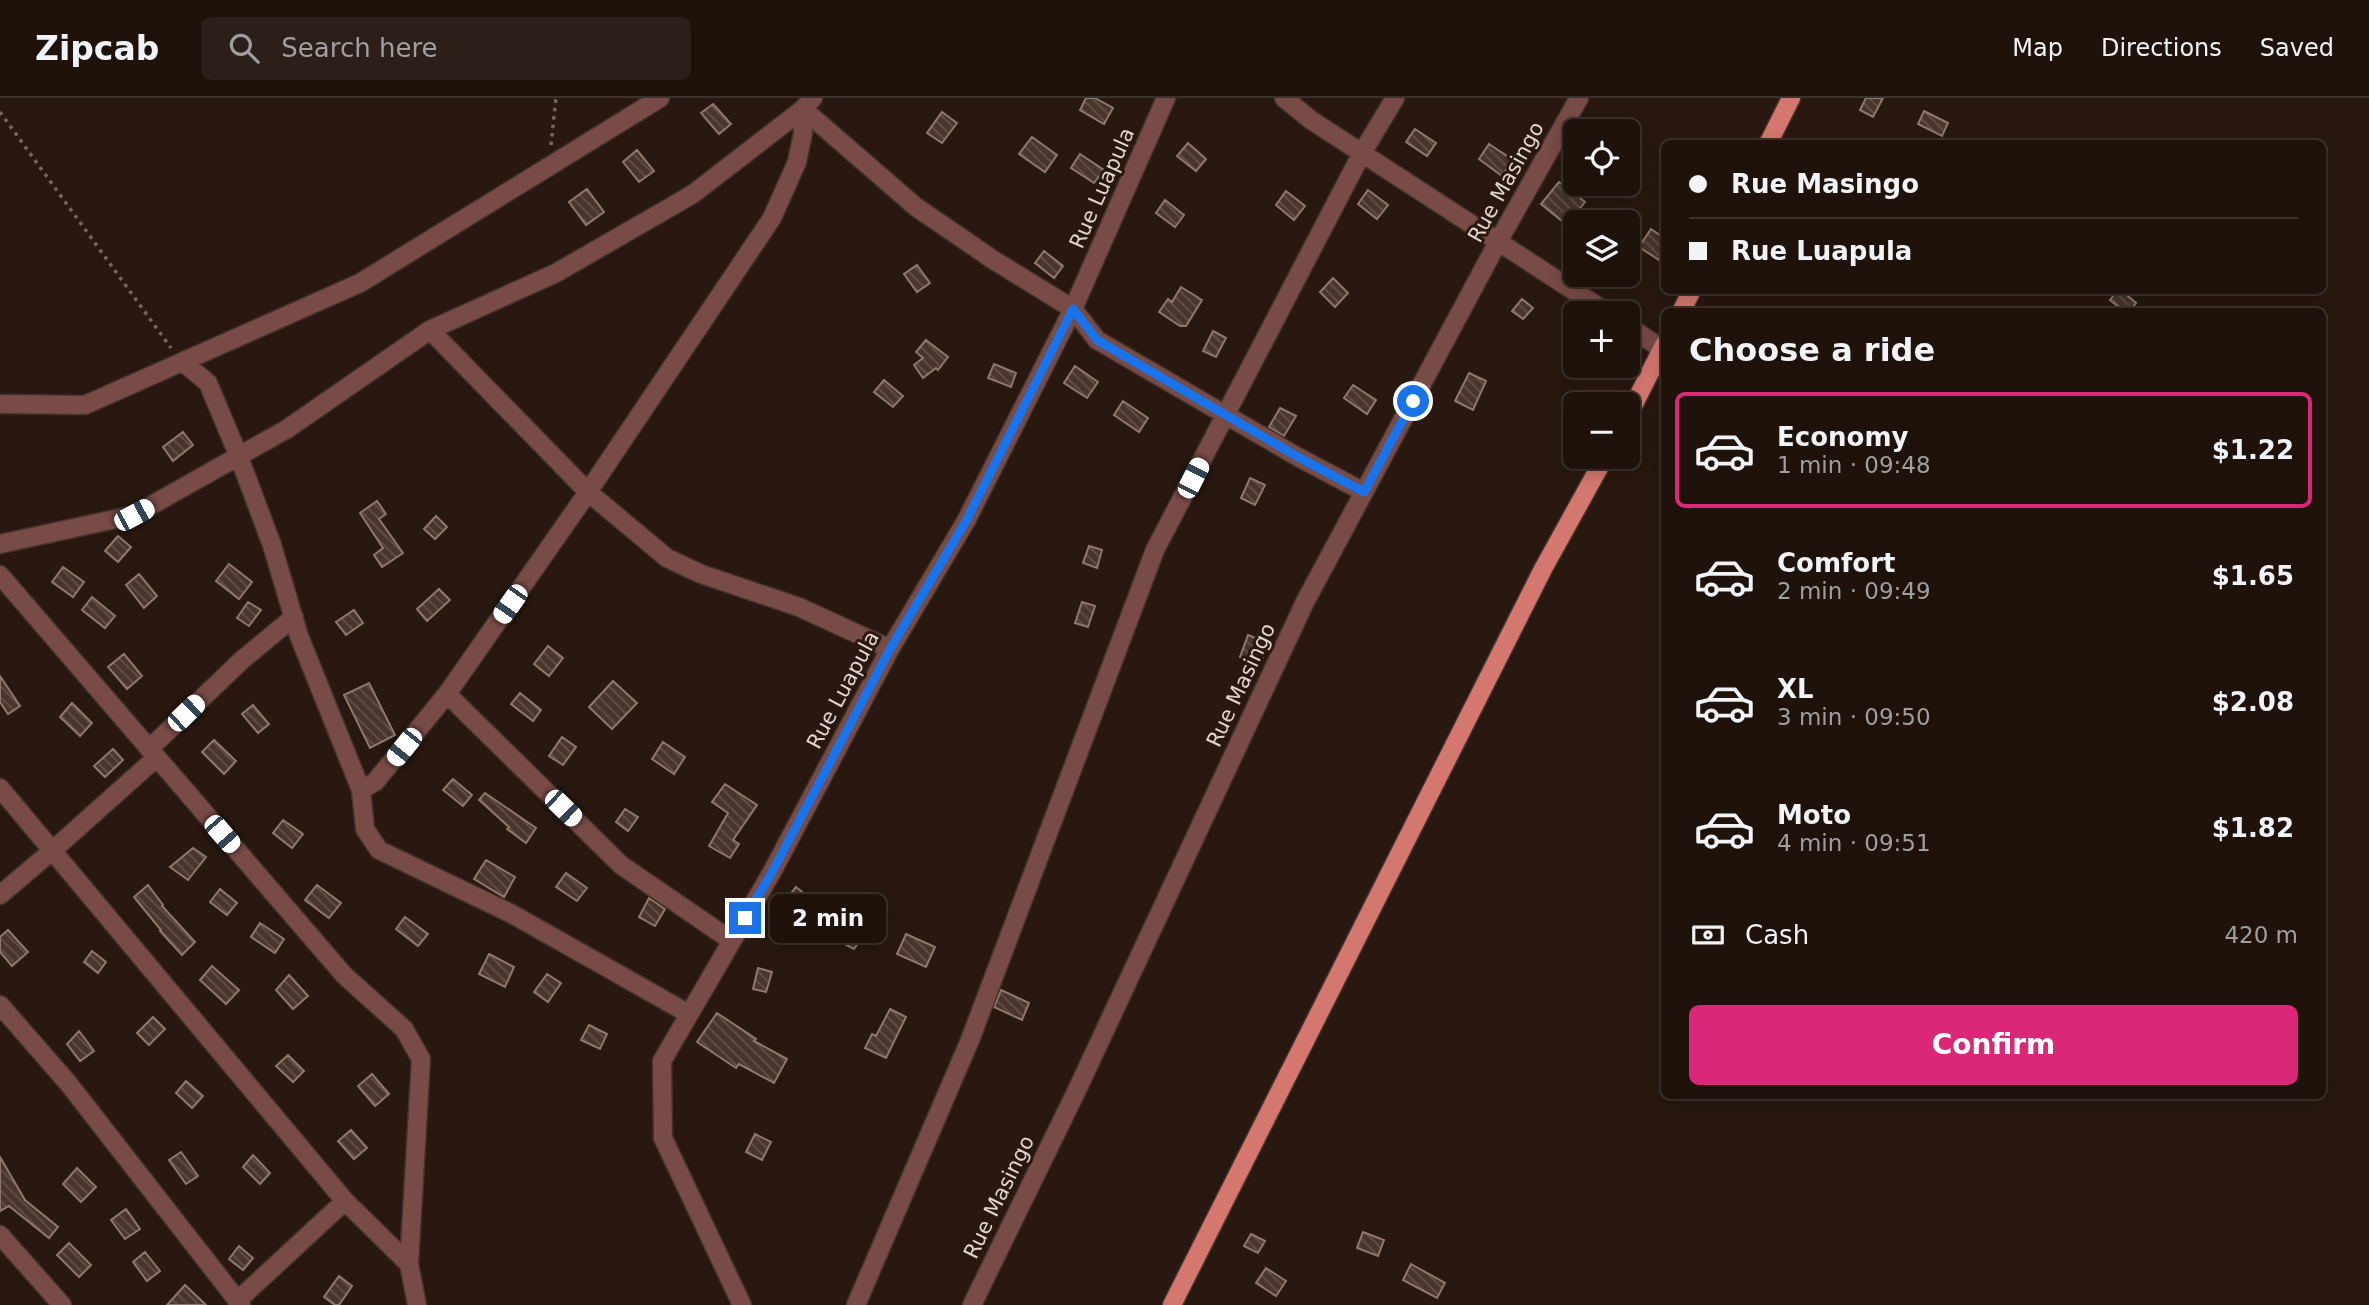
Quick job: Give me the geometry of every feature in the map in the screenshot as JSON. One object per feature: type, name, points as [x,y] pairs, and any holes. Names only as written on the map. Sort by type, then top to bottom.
[{"type":"main road","points":[[1770,140],[1791,98]]},
{"type":"main road","points":[[1640,392],[1661,351]]},
{"type":"main road","points":[[1172,1305],[1543,569],[1598,469]]},
{"type":"street","points":[[0,404],[85,405],[360,283],[660,98]]},
{"type":"street","name":"Rue Luapula","points":[[742,1305],[663,1138],[662,1061],[772,872],[890,649],[966,521],[1073,309],[1166,98]]},
{"type":"street","points":[[1284,98],[1311,120],[1590,301]]},
{"type":"street","points":[[856,1305],[970,1040],[1156,550],[1362,153],[1395,98]]},
{"type":"street","name":"Rue Masingo","points":[[972,1305],[1077,1090],[1306,602],[1499,240],[1580,98]]},
{"type":"street","points":[[808,103],[916,207],[992,259],[1073,309],[1097,340],[1364,492]]},
{"type":"street","points":[[0,544],[134,515],[286,429],[430,330],[556,273],[693,194],[808,103]]},
{"type":"street","points":[[361,790],[375,782],[447,694],[588,492],[772,218],[797,162],[808,103]]},
{"type":"street","points":[[430,330],[588,492],[667,558],[701,574],[799,607],[890,649]]},
{"type":"street","points":[[1640,333],[1661,346]]},
{"type":"street","points":[[183,362],[208,383],[239,457],[272,545],[299,636],[361,790],[365,829],[379,850],[512,914],[690,1014]]},
{"type":"street","points":[[0,575],[344,975],[404,1030],[421,1059],[409,1264],[417,1305]]},
{"type":"street","points":[[0,895],[52,851],[152,754],[242,660],[294,617]]},
{"type":"street","points":[[447,694],[621,865],[732,941]]},
{"type":"street","points":[[0,788],[345,1201],[409,1264]]},
{"type":"street","points":[[0,1005],[68,1083],[239,1303],[345,1201]]},
{"type":"street","points":[[0,1235],[62,1305]]},
{"type":"path","points":[[549,166],[555,98]]},
{"type":"path","points":[[0,112],[162,338],[183,362]]},
{"type":"building","points":[[1086,98],[1095,98],[1113,108],[1104,124],[1080,110]]},
{"type":"building","points":[[1866,98],[1883,98],[1873,117],[1860,110]]},
{"type":"building","points":[[713,104],[731,124],[719,134],[701,113]]},
{"type":"building","points":[[1924,111],[1948,123],[1942,136],[1918,124]]},
{"type":"building","points":[[942,112],[957,123],[942,143],[927,133]]},
{"type":"building","points":[[1415,129],[1436,143],[1427,156],[1406,142]]},
{"type":"building","points":[[1032,137],[1057,155],[1045,172],[1019,154]]},
{"type":"building","points":[[1188,143],[1206,159],[1196,171],[1177,156]]},
{"type":"building","points":[[1489,144],[1513,160],[1502,176],[1479,159]]},
{"type":"building","points":[[637,150],[654,171],[639,182],[623,162]]},
{"type":"building","points":[[1080,154],[1104,170],[1094,183],[1071,168]]},
{"type":"building","points":[[1559,182],[1563,185],[1563,196],[1577,196],[1585,202],[1579,210],[1563,210],[1563,222],[1541,204]]},
{"type":"building","points":[[587,189],[604,212],[586,225],[569,202]]},
{"type":"building","points":[[1368,190],[1388,205],[1377,219],[1358,204]]},
{"type":"building","points":[[1286,191],[1305,206],[1294,220],[1276,205]]},
{"type":"building","points":[[1165,200],[1184,215],[1175,227],[1156,213]]},
{"type":"building","points":[[1651,229],[1661,236],[1659,260],[1640,248]]},
{"type":"building","points":[[1044,251],[1063,266],[1054,278],[1035,263]]},
{"type":"building","points":[[917,265],[930,283],[917,292],[904,274]]},
{"type":"building","points":[[1333,278],[1348,293],[1335,307],[1320,292]]},
{"type":"building","points":[[1181,287],[1202,300],[1186,326],[1180,326],[1159,312],[1168,299],[1172,302]]},
{"type":"building","points":[[2115,294],[2126,294],[2136,303],[2132,308],[2120,308],[2110,300]]},
{"type":"building","points":[[1522,299],[1533,308],[1523,319],[1512,311]]},
{"type":"building","points":[[1213,331],[1226,338],[1216,357],[1203,351]]},
{"type":"building","points":[[926,340],[948,357],[938,370],[936,368],[923,378],[914,365],[923,358],[916,352]]},
{"type":"building","points":[[994,364],[1016,373],[1011,387],[988,378]]},
{"type":"building","points":[[1075,366],[1098,382],[1087,398],[1064,383]]},
{"type":"building","points":[[1469,373],[1486,381],[1473,410],[1455,401]]},
{"type":"building","points":[[884,380],[903,396],[893,407],[874,392]]},
{"type":"building","points":[[1353,385],[1376,400],[1367,414],[1344,398]]},
{"type":"building","points":[[1123,401],[1148,418],[1139,432],[1114,415]]},
{"type":"building","points":[[1280,408],[1296,416],[1284,436],[1269,427]]},
{"type":"building","points":[[183,432],[193,445],[173,461],[163,447]]},
{"type":"building","points":[[1250,478],[1265,485],[1255,505],[1241,498]]},
{"type":"building","points":[[377,501],[386,514],[379,519],[403,553],[382,567],[374,555],[383,548],[360,513]]},
{"type":"building","points":[[436,516],[447,527],[435,539],[424,529]]},
{"type":"building","points":[[118,536],[131,547],[118,562],[105,551]]},
{"type":"building","points":[[1089,546],[1102,550],[1097,568],[1083,563]]},
{"type":"building","points":[[229,564],[252,582],[239,599],[216,581]]},
{"type":"building","points":[[63,567],[84,582],[73,597],[52,582]]},
{"type":"building","points":[[139,574],[157,596],[144,608],[126,585]]},
{"type":"building","points":[[439,589],[450,600],[427,621],[417,609]]},
{"type":"building","points":[[92,597],[115,616],[105,628],[82,610]]},
{"type":"building","points":[[248,602],[261,610],[249,626],[237,618]]},
{"type":"building","points":[[1082,602],[1095,606],[1088,627],[1075,623]]},
{"type":"building","points":[[354,610],[363,623],[346,635],[336,622]]},
{"type":"building","points":[[1248,635],[1268,643],[1260,665],[1240,657]]},
{"type":"building","points":[[548,646],[563,658],[549,676],[534,664]]},
{"type":"building","points":[[124,654],[142,676],[127,689],[108,667]]},
{"type":"building","points":[[0,676],[20,706],[8,714],[0,702]]},
{"type":"building","points":[[613,681],[637,703],[612,729],[589,707]]},
{"type":"building","points":[[369,683],[395,735],[370,748],[344,695]]},
{"type":"building","points":[[520,693],[541,710],[533,721],[511,704]]},
{"type":"building","points":[[72,703],[92,723],[80,736],[60,717]]},
{"type":"building","points":[[253,705],[269,724],[258,733],[242,714]]},
{"type":"building","points":[[562,737],[576,747],[563,765],[549,756]]},
{"type":"building","points":[[214,740],[236,761],[224,774],[202,752]]},
{"type":"building","points":[[663,742],[685,757],[674,774],[652,759]]},
{"type":"building","points":[[113,749],[123,760],[105,777],[94,766]]},
{"type":"building","points":[[453,779],[472,795],[463,806],[443,790]]},
{"type":"building","points":[[725,784],[757,805],[733,840],[739,844],[730,858],[709,846],[728,813],[712,802]]},
{"type":"building","points":[[485,793],[536,828],[526,843],[507,829],[509,827],[479,800]]},
{"type":"building","points":[[625,809],[638,817],[628,831],[616,822]]},
{"type":"building","points":[[283,820],[303,834],[292,848],[273,833]]},
{"type":"building","points":[[193,848],[206,857],[188,880],[170,867]]},
{"type":"building","points":[[486,860],[515,877],[504,897],[474,879]]},
{"type":"building","points":[[566,873],[587,888],[577,901],[556,887]]},
{"type":"building","points":[[148,885],[162,906],[195,942],[182,955],[134,897]]},
{"type":"building","points":[[317,885],[341,903],[329,918],[305,900]]},
{"type":"building","points":[[796,887],[811,899],[803,911],[787,898]]},
{"type":"building","points":[[220,889],[237,903],[227,915],[210,902]]},
{"type":"building","points":[[649,898],[665,909],[655,926],[639,917]]},
{"type":"building","points":[[848,906],[873,922],[854,949],[833,938],[841,923],[838,921]]},
{"type":"building","points":[[405,917],[428,934],[418,946],[396,929]]},
{"type":"building","points":[[260,923],[284,939],[275,953],[251,937]]},
{"type":"building","points":[[8,930],[28,952],[12,966],[0,952],[0,937]]},
{"type":"building","points":[[906,934],[935,947],[926,967],[897,954]]},
{"type":"building","points":[[92,951],[106,962],[98,973],[84,962]]},
{"type":"building","points":[[489,954],[514,967],[505,987],[479,974]]},
{"type":"building","points":[[212,966],[239,990],[226,1004],[200,980]]},
{"type":"building","points":[[758,968],[772,972],[766,992],[753,989]]},
{"type":"building","points":[[547,974],[561,983],[548,1002],[534,992]]},
{"type":"building","points":[[289,975],[308,996],[293,1009],[276,990]]},
{"type":"building","points":[[1001,990],[1029,1003],[1022,1020],[994,1007]]},
{"type":"building","points":[[890,1009],[906,1017],[886,1058],[865,1048],[872,1034],[876,1036]]},
{"type":"building","points":[[717,1013],[756,1039],[754,1041],[787,1059],[774,1083],[739,1064],[736,1068],[697,1042]]},
{"type":"building","points":[[153,1017],[165,1029],[149,1045],[137,1033]]},
{"type":"building","points":[[589,1025],[607,1034],[600,1049],[581,1040]]},
{"type":"building","points":[[79,1031],[94,1051],[80,1061],[67,1044]]},
{"type":"building","points":[[288,1055],[304,1071],[293,1082],[276,1066]]},
{"type":"building","points":[[372,1074],[389,1094],[375,1106],[358,1086]]},
{"type":"building","points":[[186,1081],[203,1096],[192,1108],[176,1093]]},
{"type":"building","points":[[351,1130],[367,1148],[354,1159],[338,1141]]},
{"type":"building","points":[[755,1134],[771,1142],[762,1160],[746,1152]]},
{"type":"building","points":[[181,1152],[198,1176],[186,1184],[169,1160]]},
{"type":"building","points":[[253,1155],[270,1173],[260,1184],[243,1167]]},
{"type":"building","points":[[0,1157],[25,1200],[58,1227],[49,1238],[9,1206],[0,1211]]},
{"type":"building","points":[[77,1168],[96,1187],[81,1202],[63,1184]]},
{"type":"building","points":[[126,1209],[140,1229],[125,1239],[111,1220]]},
{"type":"building","points":[[1363,1232],[1384,1240],[1378,1256],[1357,1248]]},
{"type":"building","points":[[1251,1234],[1265,1241],[1258,1253],[1244,1246]]},
{"type":"building","points":[[69,1243],[91,1265],[79,1277],[57,1255]]},
{"type":"building","points":[[239,1246],[253,1258],[243,1270],[229,1259]]},
{"type":"building","points":[[145,1252],[160,1271],[147,1281],[133,1262]]},
{"type":"building","points":[[1411,1264],[1445,1283],[1437,1298],[1403,1280]]},
{"type":"building","points":[[1266,1268],[1286,1281],[1276,1296],[1256,1283]]},
{"type":"building","points":[[339,1276],[352,1286],[339,1305],[335,1305],[324,1297]]},
{"type":"building","points":[[185,1285],[206,1305],[167,1305]]},
{"type":"route","points":[[745,918],[890,649],[966,521],[1073,309],[1097,340],[1298,457],[1364,492],[1413,401]]}]
